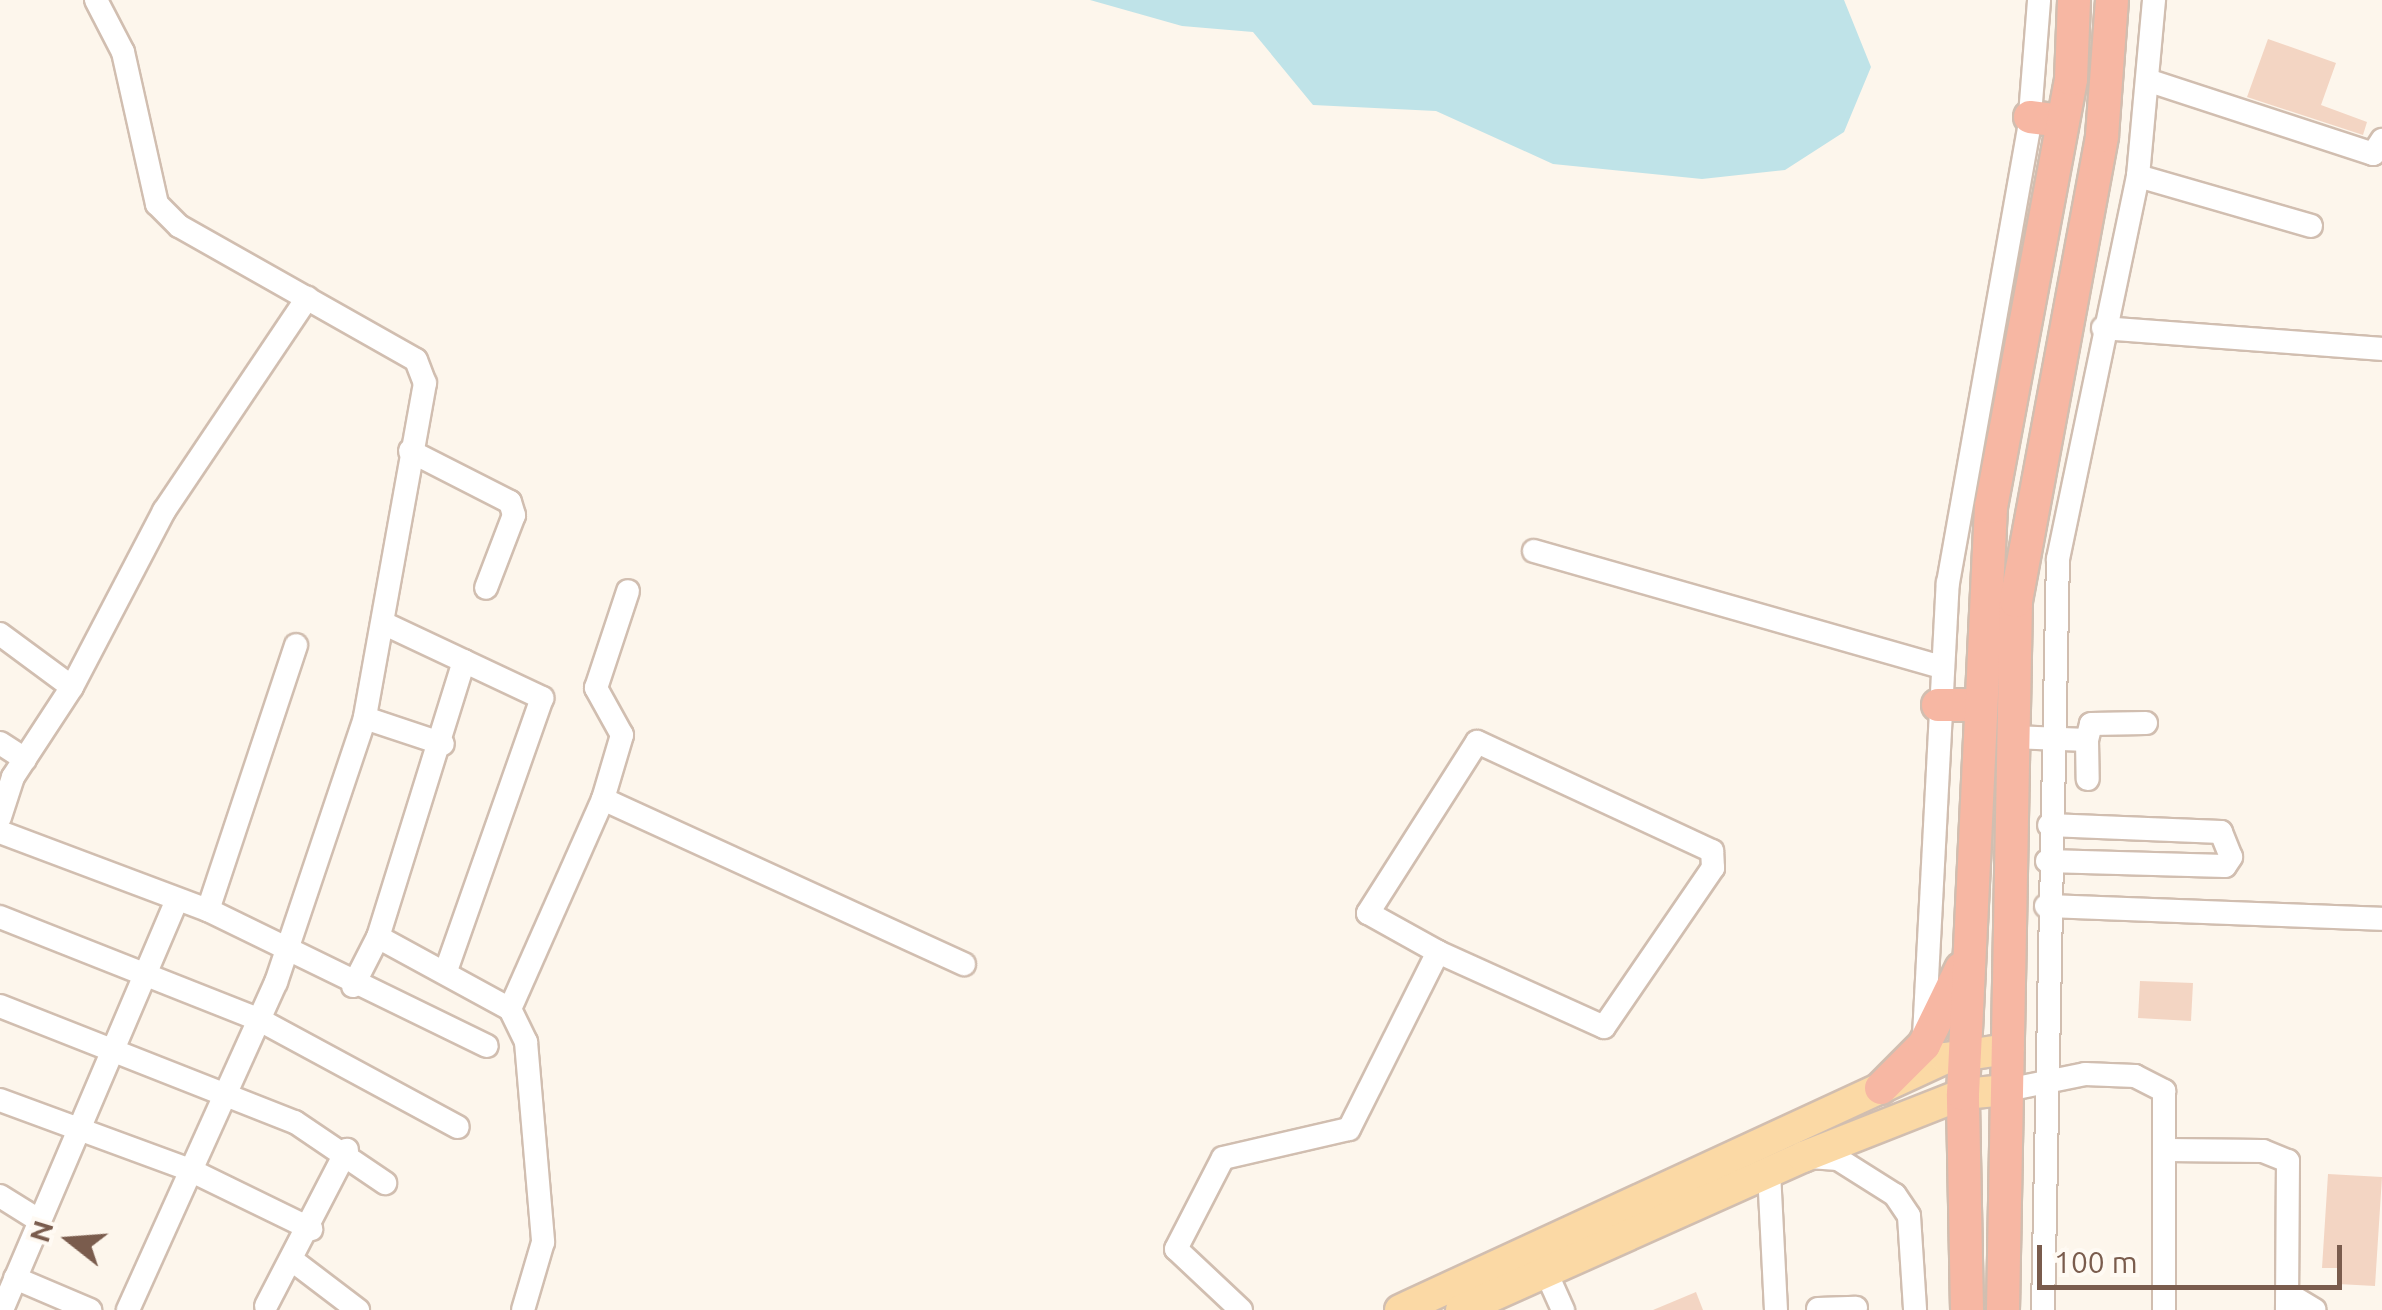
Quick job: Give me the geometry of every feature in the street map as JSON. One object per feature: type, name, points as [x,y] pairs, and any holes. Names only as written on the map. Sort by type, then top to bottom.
[{"type":"highway","points":[[1967,1310],[1963,1094],[1975,908],[1976,705],[1990,508],[2063,121],[2074,0]]},
{"type":"highway","points":[[2003,1310],[2012,737],[2020,554],[2102,136],[2112,0]]},
{"type":"highway","points":[[2030,117],[2063,121]]},
{"type":"highway","points":[[1938,705],[1976,705]]},
{"type":"highway","points":[[1881,1088],[1924,1045],[1954,990],[1975,908]]},
{"type":"main road","points":[[1461,1310],[1541,1260],[1881,1088],[1966,1054],[2008,1049]]},
{"type":"main road","points":[[1400,1310],[1541,1260],[1963,1094],[2007,1090]]},
{"type":"street","points":[[96,0],[123,52],[158,204],[179,226],[424,370],[385,624],[365,718],[289,947],[258,1019],[219,1093],[190,1170],[128,1310]]},
{"type":"street","points":[[1924,1045],[1940,668],[1975,398],[2030,117],[2038,0]]},
{"type":"street","points":[[2042,1310],[2046,906],[2058,558],[2103,328],[2138,176],[2150,81],[2154,0]]},
{"type":"street","points":[[2150,81],[2373,154],[2382,140]]},
{"type":"street","points":[[2138,176],[2311,226]]},
{"type":"street","points":[[1,810],[25,760],[72,687],[164,511],[306,298]]},
{"type":"street","points":[[2103,328],[2382,349]]},
{"type":"street","points":[[410,451],[510,502],[514,515],[486,588]]},
{"type":"street","points":[[1534,551],[1940,668]]},
{"type":"street","points":[[510,1009],[603,799],[622,735],[596,688],[628,590]]},
{"type":"street","points":[[385,624],[538,692],[542,704],[447,968]]},
{"type":"street","points":[[0,634],[72,687]]},
{"type":"street","points":[[208,910],[296,645]]},
{"type":"street","points":[[353,986],[378,937],[443,744],[464,661]]},
{"type":"street","points":[[365,718],[443,744]]},
{"type":"street","points":[[2088,779],[2087,740],[2091,724],[2146,723]]},
{"type":"street","points":[[2012,737],[2087,740]]},
{"type":"street","points":[[1477,742],[1712,851],[1714,868],[1604,1027],[1438,952],[1368,913],[1477,742]]},
{"type":"street","points":[[0,743],[25,760]]},
{"type":"street","points":[[603,799],[964,964]]},
{"type":"street","points":[[2047,861],[2225,866],[2231,857],[2221,832],[2049,825]]},
{"type":"street","points":[[0,832],[208,910],[289,947],[353,986],[487,1046]]},
{"type":"street","points":[[2,1310],[110,1056],[140,972],[177,900]]},
{"type":"street","points":[[2046,906],[2382,918]]},
{"type":"street","points":[[0,917],[258,1019],[458,1127]]},
{"type":"street","points":[[378,937],[447,968],[510,1009],[526,1042],[543,1242],[523,1310]]},
{"type":"street","points":[[1240,1310],[1176,1249],[1222,1158],[1349,1129],[1438,952]]},
{"type":"street","points":[[0,1006],[110,1056],[219,1093],[347,1150],[385,1183]]},
{"type":"street","points":[[2007,1090],[2046,1086],[2085,1074],[2156,1084],[2167,1101],[2164,1310]]},
{"type":"street","points":[[0,1100],[77,1134],[190,1170],[310,1229]]},
{"type":"street","points":[[266,1306],[296,1263],[347,1150]]},
{"type":"street","points":[[2167,1150],[2262,1151],[2288,1161],[2288,1302],[2315,1310]]},
{"type":"street","points":[[1803,1157],[1838,1159],[1895,1195],[1909,1216],[1914,1310]]},
{"type":"street","points":[[1769,1172],[1776,1310]]},
{"type":"street","points":[[0,1196],[40,1221]]},
{"type":"street","points":[[1541,1260],[1563,1310]]},
{"type":"street","points":[[296,1263],[358,1310]]},
{"type":"street","points":[[15,1278],[90,1310]]},
{"type":"street","points":[[1804,1310],[1856,1308]]},
{"type":"water","points":[[1090,0],[1844,0],[1871,67],[1844,132],[1785,170],[1702,179],[1553,164],[1436,111],[1313,105],[1253,32],[1182,26]]},
{"type":"building","points":[[2268,39],[2336,63],[2321,105],[2367,122],[2363,135],[2247,97]]},
{"type":"building","points":[[2140,981],[2193,983],[2191,1021],[2138,1018]]},
{"type":"building","points":[[2328,1174],[2382,1177],[2375,1286],[2338,1284],[2340,1268],[2322,1268]]},
{"type":"building","points":[[1696,1292],[1703,1310],[1653,1310]]}]
